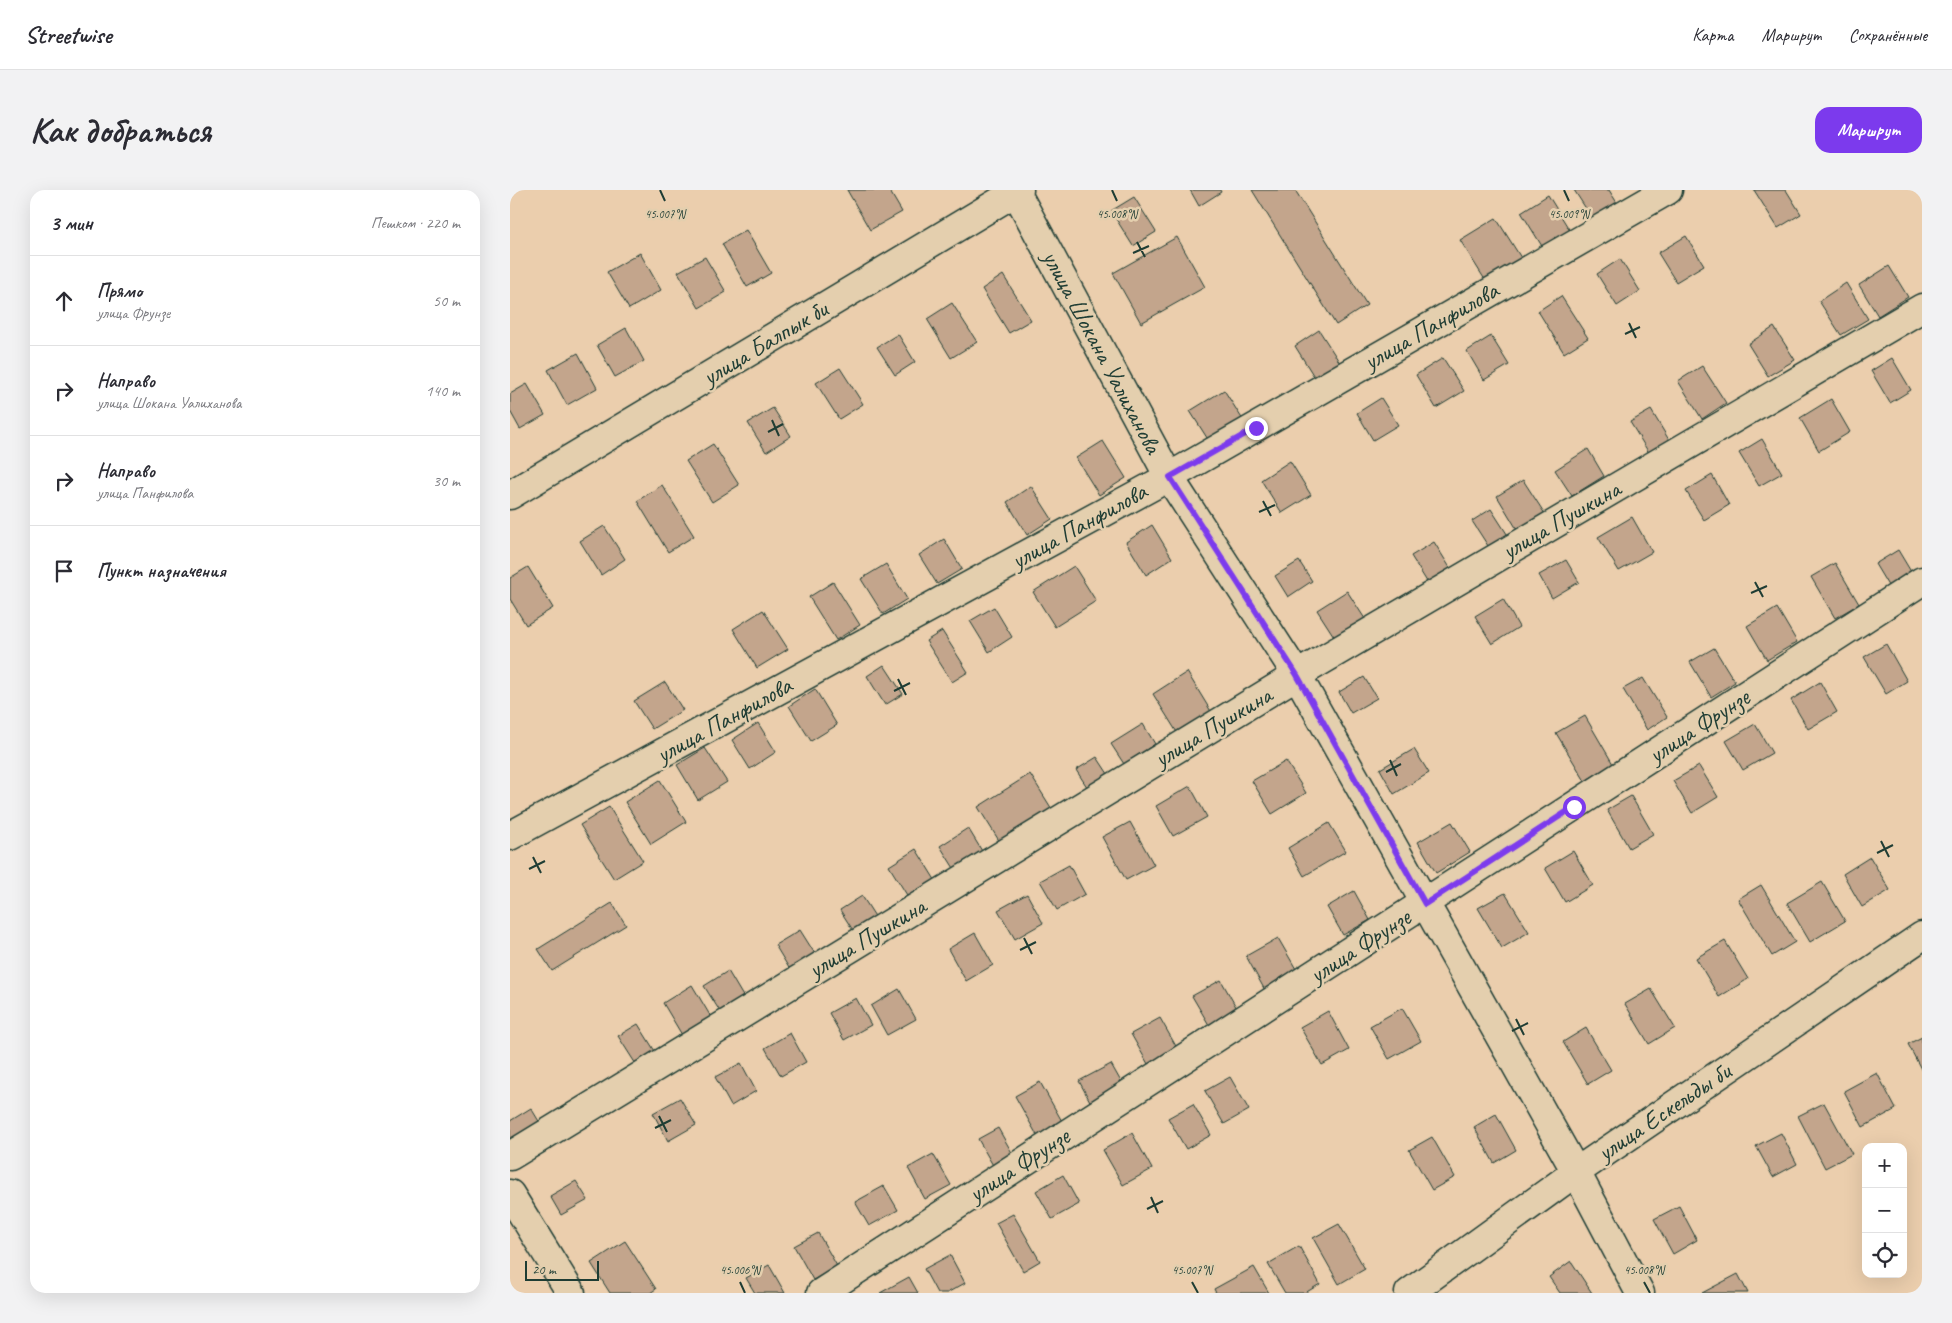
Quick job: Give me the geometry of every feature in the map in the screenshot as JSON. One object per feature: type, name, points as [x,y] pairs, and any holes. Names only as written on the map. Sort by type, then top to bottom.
[{"type":"street","name":"улица Панфилова","points":[[510,836],[1170,477],[1668,190]]},
{"type":"street","name":"улица Шокана Уалиханова","points":[[1017,191],[1170,477],[1297,675],[1576,1172],[1640,1293]]},
{"type":"street","name":"улица Балпык би","points":[[510,495],[1017,191]]},
{"type":"street","name":"улица Пушкина","points":[[510,1156],[1297,675],[1922,308]]},
{"type":"street","name":"улица Фрунзе","points":[[821,1293],[1922,581]]},
{"type":"street","name":"улица Ескельды би","points":[[1409,1293],[1576,1172],[1922,936]]},
{"type":"street","points":[[510,1194],[571,1293]]},
{"type":"building","points":[[847,190],[889,190],[902,212],[870,230]]},
{"type":"building","points":[[1190,190],[1220,190],[1221,192],[1199,206]]},
{"type":"building","points":[[1252,190],[1295,190],[1367,305],[1336,325]]},
{"type":"building","points":[[1574,190],[1609,190],[1619,206],[1594,221]]},
{"type":"building","points":[[1754,190],[1786,190],[1801,214],[1778,228]]},
{"type":"building","points":[[1548,195],[1572,234],[1545,251],[1521,212]]},
{"type":"building","points":[[1134,197],[1156,232],[1133,246],[1111,211]]},
{"type":"building","points":[[1496,218],[1523,261],[1487,283],[1460,240]]},
{"type":"building","points":[[746,230],[771,273],[747,287],[722,244]]},
{"type":"building","points":[[1686,236],[1704,265],[1676,282],[1658,253]]},
{"type":"building","points":[[1177,237],[1205,287],[1141,323],[1113,273]]},
{"type":"building","points":[[640,253],[661,290],[629,309],[607,272]]},
{"type":"building","points":[[705,257],[726,292],[699,308],[678,272]]},
{"type":"building","points":[[1620,259],[1640,291],[1617,306],[1597,274]]},
{"type":"building","points":[[1889,266],[1908,297],[1878,316],[1859,285]]},
{"type":"building","points":[[1003,275],[1031,320],[1009,333],[982,289]]},
{"type":"building","points":[[1846,283],[1868,319],[1841,335],[1819,301]]},
{"type":"building","points":[[1561,296],[1588,338],[1564,353],[1538,311]]},
{"type":"building","points":[[952,303],[977,342],[951,358],[927,319]]},
{"type":"building","points":[[1774,327],[1795,360],[1768,376],[1748,344]]},
{"type":"building","points":[[626,328],[644,361],[615,377],[597,345]]},
{"type":"building","points":[[1319,330],[1340,363],[1315,378],[1295,346]]},
{"type":"building","points":[[898,334],[915,362],[895,375],[877,347]]},
{"type":"building","points":[[1491,336],[1509,365],[1484,380],[1467,351]]},
{"type":"building","points":[[578,353],[597,388],[567,405],[548,370]]},
{"type":"building","points":[[1443,358],[1464,391],[1436,408],[1416,375]]},
{"type":"building","points":[[1892,358],[1911,390],[1890,403],[1871,371]]},
{"type":"building","points":[[1702,366],[1726,403],[1702,419],[1678,381]]},
{"type":"building","points":[[840,368],[863,404],[839,419],[816,383]]},
{"type":"building","points":[[527,384],[545,415],[520,429],[510,411],[510,394]]},
{"type":"building","points":[[1224,390],[1243,420],[1209,441],[1190,411]]},
{"type":"building","points":[[1381,398],[1398,425],[1373,440],[1357,413]]},
{"type":"building","points":[[1831,399],[1850,432],[1819,451],[1800,418]]},
{"type":"building","points":[[773,408],[791,436],[766,452],[748,423]]},
{"type":"building","points":[[1651,410],[1669,440],[1649,453],[1630,422]]},
{"type":"building","points":[[1762,439],[1782,473],[1759,486],[1739,453]]},
{"type":"building","points":[[1103,441],[1126,478],[1099,495],[1076,458]]},
{"type":"building","points":[[713,444],[739,485],[712,502],[686,461]]},
{"type":"building","points":[[1588,449],[1604,476],[1572,496],[1555,470]]},
{"type":"building","points":[[1290,461],[1311,495],[1282,513],[1261,480]]},
{"type":"building","points":[[1712,475],[1729,505],[1704,520],[1686,491]]},
{"type":"building","points":[[1523,480],[1545,514],[1518,531],[1497,496]]},
{"type":"building","points":[[662,485],[694,536],[668,552],[637,501]]},
{"type":"building","points":[[1031,486],[1052,519],[1027,535],[1007,502]]},
{"type":"building","points":[[1491,509],[1509,537],[1490,549],[1472,521]]},
{"type":"building","points":[[1632,517],[1652,552],[1619,571],[1598,537]]},
{"type":"building","points":[[1152,525],[1172,558],[1146,575],[1126,542]]},
{"type":"building","points":[[604,526],[625,559],[601,575],[580,541]]},
{"type":"building","points":[[944,539],[962,569],[937,584],[919,555]]},
{"type":"building","points":[[1434,542],[1452,571],[1429,585],[1411,556]]},
{"type":"building","points":[[1898,550],[1913,575],[1890,589],[1875,564]]},
{"type":"building","points":[[1566,560],[1579,582],[1552,598],[1539,575]]},
{"type":"building","points":[[1299,561],[1312,581],[1288,597],[1275,576]]},
{"type":"building","points":[[1835,563],[1859,604],[1835,618],[1811,577]]},
{"type":"building","points":[[886,564],[907,599],[883,614],[861,579]]},
{"type":"building","points":[[1074,566],[1096,601],[1055,627],[1033,592]]},
{"type":"building","points":[[528,567],[553,608],[526,625],[510,599],[510,578]]},
{"type":"building","points":[[833,582],[860,625],[836,640],[809,597]]},
{"type":"building","points":[[1347,591],[1367,622],[1337,641],[1317,610]]},
{"type":"building","points":[[1503,599],[1519,627],[1492,644],[1475,616]]},
{"type":"building","points":[[994,607],[1012,637],[989,652],[970,621]]},
{"type":"building","points":[[1777,608],[1797,642],[1767,660],[1747,626]]},
{"type":"building","points":[[763,610],[788,649],[757,668],[733,629]]},
{"type":"building","points":[[942,631],[968,672],[952,682],[926,641]]},
{"type":"building","points":[[1886,644],[1907,681],[1886,694],[1864,657]]},
{"type":"building","points":[[1714,648],[1735,682],[1711,697],[1690,662]]},
{"type":"building","points":[[884,665],[903,694],[885,705],[867,676]]},
{"type":"building","points":[[1187,672],[1212,713],[1178,734],[1153,694]]},
{"type":"building","points":[[1364,677],[1377,698],[1351,713],[1339,692]]},
{"type":"building","points":[[1643,678],[1667,717],[1647,730],[1623,689]]},
{"type":"building","points":[[665,682],[683,710],[652,729],[634,701]]},
{"type":"building","points":[[1820,682],[1837,712],[1808,729],[1791,700]]},
{"type":"building","points":[[815,689],[837,725],[811,741],[789,706]]},
{"type":"building","points":[[1585,716],[1613,764],[1585,781],[1556,733]]},
{"type":"building","points":[[758,723],[776,752],[750,769],[732,740]]},
{"type":"building","points":[[1143,724],[1155,744],[1124,764],[1111,744]]},
{"type":"building","points":[[1755,724],[1772,753],[1743,770],[1726,741]]},
{"type":"building","points":[[705,748],[727,782],[698,800],[677,765]]},
{"type":"building","points":[[1414,749],[1429,773],[1394,794],[1380,769]]},
{"type":"building","points":[[1097,757],[1112,780],[1091,793],[1076,770]]},
{"type":"building","points":[[1286,761],[1306,793],[1272,814],[1252,781]]},
{"type":"building","points":[[1699,766],[1718,797],[1692,813],[1673,781]]},
{"type":"building","points":[[1030,774],[1055,814],[1003,847],[978,807]]},
{"type":"building","points":[[660,780],[686,822],[651,844],[625,802]]},
{"type":"building","points":[[1190,786],[1207,817],[1173,836],[1156,806]]},
{"type":"building","points":[[1631,796],[1653,834],[1629,848],[1607,810]]},
{"type":"building","points":[[609,807],[643,861],[614,879],[580,825]]},
{"type":"building","points":[[1130,822],[1154,865],[1126,880],[1102,837]]},
{"type":"building","points":[[1452,822],[1470,852],[1436,873],[1418,842]]},
{"type":"building","points":[[1329,823],[1346,851],[1304,876],[1288,848]]},
{"type":"building","points":[[968,828],[985,856],[957,873],[940,846]]},
{"type":"building","points":[[916,849],[937,883],[910,900],[889,866]]},
{"type":"building","points":[[1573,851],[1593,885],[1565,902],[1545,868]]},
{"type":"building","points":[[1870,857],[1890,890],[1862,907],[1843,874]]},
{"type":"building","points":[[1069,865],[1085,894],[1057,910],[1040,881]]},
{"type":"building","points":[[1822,882],[1845,921],[1810,942],[1787,903]]},
{"type":"building","points":[[1761,885],[1795,942],[1772,956],[1738,899]]},
{"type":"building","points":[[1354,891],[1370,920],[1343,935],[1327,907]]},
{"type":"building","points":[[1505,893],[1529,932],[1502,948],[1478,908]]},
{"type":"building","points":[[1027,894],[1043,923],[1015,939],[998,910]]},
{"type":"building","points":[[862,896],[878,921],[856,935],[840,910]]},
{"type":"building","points":[[612,903],[626,925],[552,971],[538,949]]},
{"type":"building","points":[[800,930],[817,957],[792,973],[775,945]]},
{"type":"building","points":[[975,933],[993,965],[966,981],[948,949]]},
{"type":"building","points":[[1278,938],[1300,976],[1267,994],[1246,956]]},
{"type":"building","points":[[1725,941],[1748,979],[1719,997],[1696,958]]},
{"type":"building","points":[[728,971],[744,998],[721,1013],[704,986]]},
{"type":"building","points":[[1221,980],[1240,1014],[1212,1030],[1192,996]]},
{"type":"building","points":[[692,985],[711,1017],[682,1035],[663,1003]]},
{"type":"building","points":[[899,989],[916,1019],[887,1035],[871,1006]]},
{"type":"building","points":[[1651,989],[1675,1028],[1649,1044],[1625,1004]]},
{"type":"building","points":[[856,998],[871,1025],[844,1040],[829,1013]]},
{"type":"building","points":[[1402,1008],[1421,1041],[1389,1059],[1370,1026]]},
{"type":"building","points":[[1328,1011],[1349,1050],[1322,1065],[1300,1027]]},
{"type":"building","points":[[1160,1018],[1177,1048],[1148,1064],[1131,1034]]},
{"type":"building","points":[[638,1024],[658,1056],[639,1069],[618,1036]]},
{"type":"building","points":[[1586,1028],[1611,1070],[1588,1084],[1563,1042]]},
{"type":"building","points":[[790,1033],[806,1062],[781,1076],[765,1048]]},
{"type":"building","points":[[1922,1037],[1922,1071],[1908,1044]]},
{"type":"building","points":[[741,1063],[756,1091],[731,1106],[715,1077]]},
{"type":"building","points":[[1111,1064],[1124,1087],[1092,1105],[1079,1081]]},
{"type":"building","points":[[1877,1073],[1896,1109],[1863,1127],[1844,1091]]},
{"type":"building","points":[[1230,1077],[1249,1110],[1224,1124],[1205,1091]]},
{"type":"building","points":[[1040,1082],[1063,1123],[1038,1137],[1015,1096]]},
{"type":"building","points":[[680,1098],[696,1125],[668,1141],[653,1113]]},
{"type":"building","points":[[1824,1103],[1852,1154],[1825,1168],[1798,1116]]},
{"type":"building","points":[[1193,1104],[1211,1135],[1186,1149],[1168,1118]]},
{"type":"building","points":[[531,1108],[543,1128],[510,1140],[510,1121]]},
{"type":"building","points":[[1496,1114],[1516,1150],[1494,1163],[1474,1127]]},
{"type":"building","points":[[998,1128],[1015,1158],[995,1169],[978,1139]]},
{"type":"building","points":[[1132,1133],[1152,1169],[1123,1185],[1103,1150]]},
{"type":"building","points":[[1781,1133],[1797,1164],[1773,1177],[1756,1146]]},
{"type":"building","points":[[1432,1137],[1455,1177],[1432,1190],[1409,1150]]},
{"type":"building","points":[[933,1154],[951,1185],[925,1199],[908,1168]]},
{"type":"building","points":[[1063,1175],[1079,1204],[1052,1219],[1036,1191]]},
{"type":"building","points":[[576,1181],[588,1200],[561,1215],[550,1196]]},
{"type":"building","points":[[884,1186],[898,1210],[869,1226],[855,1202]]},
{"type":"building","points":[[1679,1206],[1697,1240],[1673,1254],[1654,1219]]},
{"type":"building","points":[[1013,1214],[1040,1261],[1023,1271],[996,1223]]},
{"type":"building","points":[[1339,1224],[1365,1269],[1339,1284],[1313,1238]]},
{"type":"building","points":[[818,1233],[837,1266],[813,1280],[794,1246]]},
{"type":"building","points":[[625,1241],[656,1289],[650,1293],[610,1293],[591,1263]]},
{"type":"building","points":[[1299,1246],[1320,1284],[1305,1293],[1285,1293],[1268,1264]]},
{"type":"building","points":[[950,1255],[965,1283],[947,1293],[937,1293],[924,1269]]},
{"type":"building","points":[[1571,1261],[1592,1293],[1560,1293],[1549,1277]]},
{"type":"building","points":[[769,1265],[785,1293],[755,1293],[746,1278]]},
{"type":"building","points":[[1254,1267],[1269,1293],[1216,1293],[1214,1289]]},
{"type":"building","points":[[1738,1274],[1748,1293],[1702,1293]]},
{"type":"building","points":[[909,1277],[918,1293],[880,1293]]},
{"type":"route","points":[[1256,428],[1170,477],[1297,675],[1425,904],[1574,807]]}]
